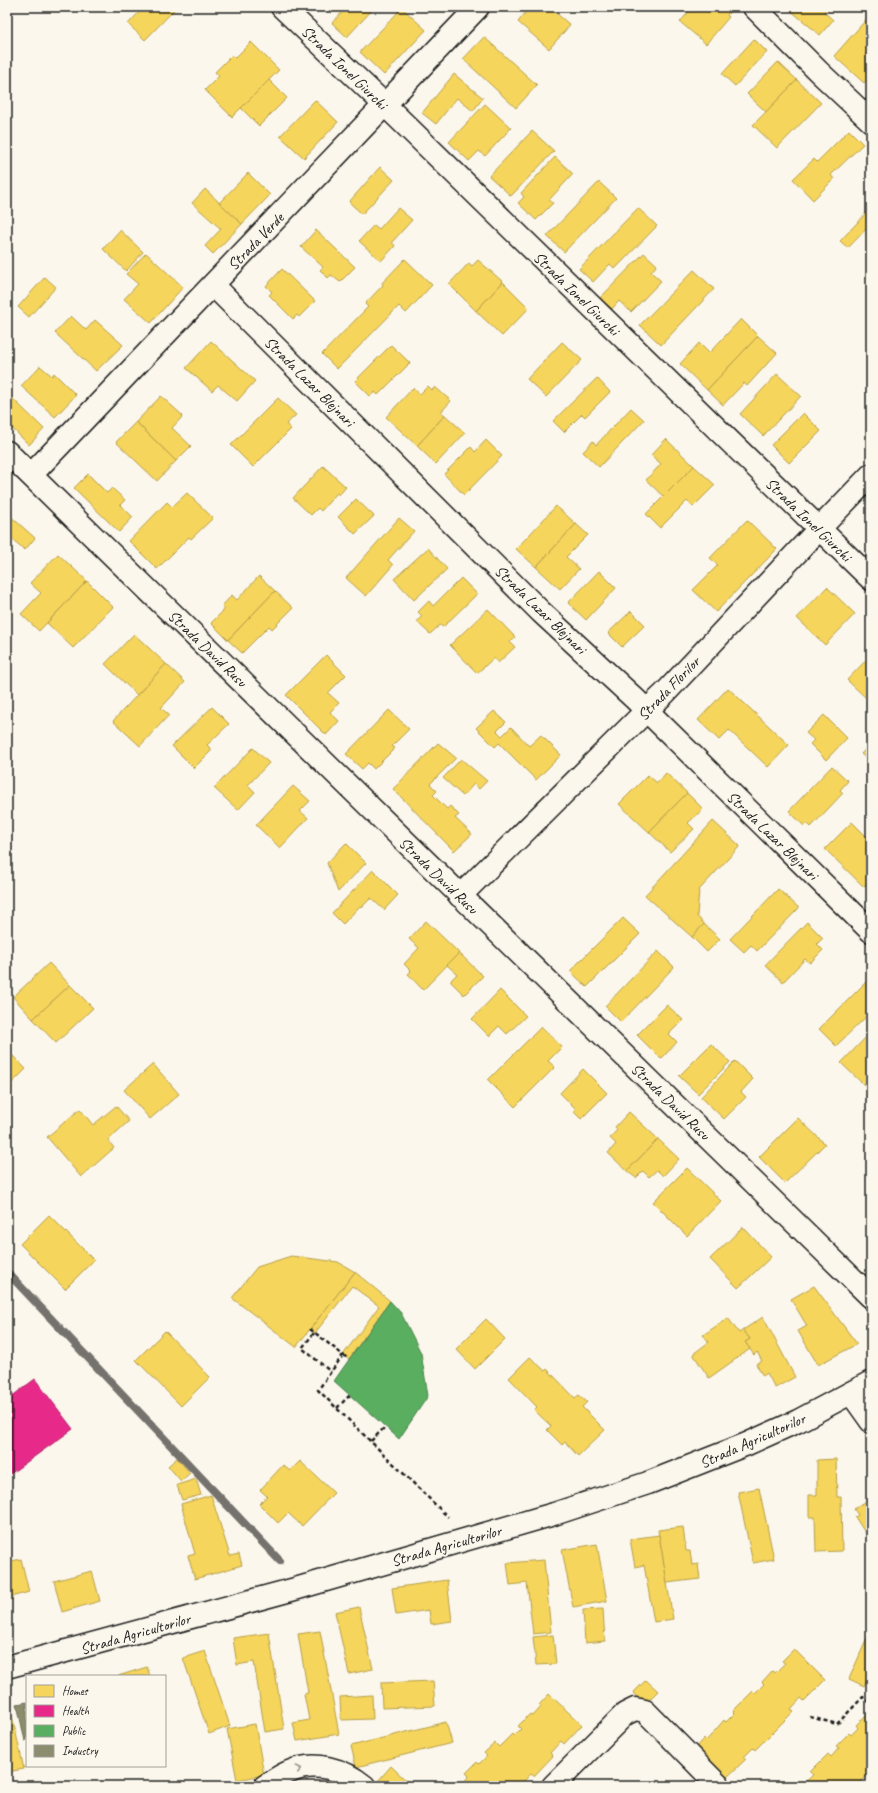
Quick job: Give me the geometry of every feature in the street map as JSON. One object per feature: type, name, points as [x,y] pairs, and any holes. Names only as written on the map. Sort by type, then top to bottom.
[{"type":"street","name":"Strada Ionel Giurchi","points":[[282,7],[385,105],[871,579]]},
{"type":"street","name":"Strada Verde","points":[[31,475],[478,7]]},
{"type":"street","points":[[754,7],[819,72],[871,120]]},
{"type":"street","name":"Strada Lazar Blejnari","points":[[213,285],[541,612],[646,710],[871,931]]},
{"type":"street","name":"Strada David Rusu","points":[[7,452],[871,1297]]},
{"type":"street","name":"Strada Florilor","points":[[460,896],[646,710],[665,693],[871,475]]},
{"type":"street","name":"Strada Agricultorilor","points":[[7,1667],[295,1589],[554,1514],[648,1483],[748,1444],[798,1421],[871,1382]]},
{"type":"street","points":[[851,1393],[871,1421]]},
{"type":"street","points":[[552,1786],[625,1714],[635,1709],[645,1711],[719,1786]]},
{"type":"street","points":[[265,1786],[290,1771],[318,1765],[340,1772],[358,1781],[364,1786]]},
{"type":"path","points":[[310,1329],[349,1359]]},
{"type":"path","points":[[314,1333],[302,1348],[331,1372]]},
{"type":"path","points":[[343,1355],[318,1390],[448,1517]]},
{"type":"path","points":[[337,1408],[350,1395]]},
{"type":"path","points":[[371,1441],[385,1427]]},
{"type":"path","points":[[810,1716],[837,1724],[863,1697],[871,1704]]},
{"type":"building: Homes","points":[[144,7],[177,7],[145,40],[128,24]]},
{"type":"building: Homes","points":[[347,7],[375,7],[347,37],[332,23]]},
{"type":"building: Homes","points":[[518,7],[549,7],[570,25],[549,49],[518,22],[525,13]]},
{"type":"building: Homes","points":[[693,7],[727,7],[731,10],[727,15],[729,17],[706,44],[680,22]]},
{"type":"building: Homes","points":[[792,7],[828,7],[824,12],[833,20],[820,35],[790,10]]},
{"type":"building: Homes","points":[[402,8],[426,30],[384,75],[360,52]]},
{"type":"building: Homes","points":[[871,14],[871,48],[865,54],[871,60],[871,75],[864,83],[834,56]]},
{"type":"building: Homes","points":[[484,37],[537,85],[516,108],[463,59]]},
{"type":"building: Homes","points":[[754,39],[767,52],[735,86],[722,74]]},
{"type":"building: Homes","points":[[251,42],[279,70],[232,117],[205,90],[219,76],[215,72],[232,55],[235,58]]},
{"type":"building: Homes","points":[[778,62],[797,80],[766,112],[747,94]]},
{"type":"building: Homes","points":[[454,74],[483,98],[473,111],[457,98],[436,124],[422,113]]},
{"type":"building: Homes","points":[[269,80],[287,98],[259,126],[241,108]]},
{"type":"building: Homes","points":[[797,80],[821,103],[777,148],[753,125]]},
{"type":"building: Homes","points":[[315,100],[338,122],[304,158],[280,136]]},
{"type":"building: Homes","points":[[485,104],[511,128],[485,156],[479,151],[469,161],[449,142]]},
{"type":"building: Homes","points":[[849,130],[863,144],[831,175],[834,179],[813,200],[793,179],[814,159],[817,162]]},
{"type":"building: Homes","points":[[532,131],[554,151],[511,196],[489,176]]},
{"type":"building: Homes","points":[[555,157],[573,174],[549,200],[553,203],[536,220],[518,203],[524,197],[521,193]]},
{"type":"building: Homes","points":[[380,167],[394,180],[362,214],[349,202]]},
{"type":"building: Homes","points":[[248,173],[270,195],[242,224],[219,203]]},
{"type":"building: Homes","points":[[599,182],[616,198],[564,252],[547,236]]},
{"type":"building: Homes","points":[[205,189],[242,224],[213,254],[205,246],[221,229],[192,203]]},
{"type":"building: Homes","points":[[398,208],[412,220],[392,242],[395,246],[381,261],[359,241],[374,225],[379,229]]},
{"type":"building: Homes","points":[[638,208],[657,226],[615,269],[610,264],[593,282],[579,269]]},
{"type":"building: Homes","points":[[871,208],[871,224],[848,248],[840,241]]},
{"type":"building: Homes","points":[[120,230],[143,252],[126,271],[103,249]]},
{"type":"building: Homes","points":[[316,230],[355,267],[340,282],[331,275],[328,278],[320,270],[323,267],[301,247]]},
{"type":"building: Homes","points":[[146,253],[183,287],[151,323],[124,299],[138,284],[126,274]]},
{"type":"building: Homes","points":[[644,253],[657,265],[651,272],[661,281],[631,312],[619,301],[612,309],[600,298]]},
{"type":"building: Homes","points":[[405,259],[432,285],[406,313],[399,306],[337,369],[322,354],[368,307],[365,304],[383,285],[382,283]]},
{"type":"building: Homes","points":[[478,260],[503,282],[476,311],[449,284],[469,263],[472,266]]},
{"type":"building: Homes","points":[[282,269],[315,301],[299,317],[297,315],[293,319],[269,295],[272,292],[266,286]]},
{"type":"building: Homes","points":[[694,270],[714,289],[661,345],[640,325]]},
{"type":"building: Homes","points":[[45,277],[56,287],[29,317],[18,307]]},
{"type":"building: Homes","points":[[503,282],[529,308],[502,336],[476,311]]},
{"type":"building: Homes","points":[[71,316],[86,330],[95,320],[123,345],[96,371],[55,333]]},
{"type":"building: Homes","points":[[741,319],[758,336],[707,390],[680,364],[699,343],[709,353]]},
{"type":"building: Homes","points":[[758,336],[777,353],[747,386],[744,383],[723,405],[707,390]]},
{"type":"building: Homes","points":[[211,341],[255,381],[237,401],[218,385],[212,391],[186,368]]},
{"type":"building: Homes","points":[[562,342],[582,360],[546,397],[527,379]]},
{"type":"building: Homes","points":[[391,345],[410,363],[378,395],[375,392],[370,396],[355,381]]},
{"type":"building: Homes","points":[[40,366],[52,376],[54,373],[76,395],[55,417],[21,386]]},
{"type":"building: Homes","points":[[777,374],[801,396],[763,436],[740,414]]},
{"type":"building: Homes","points":[[597,378],[610,392],[585,417],[582,414],[564,432],[553,421]]},
{"type":"building: Homes","points":[[428,386],[432,390],[435,387],[451,401],[441,412],[445,415],[417,446],[386,417],[413,388],[420,394]]},
{"type":"building: Homes","points":[[7,393],[44,429],[29,445],[7,423]]},
{"type":"building: Homes","points":[[161,396],[183,416],[172,428],[191,446],[176,461],[136,422]]},
{"type":"building: Homes","points":[[278,398],[296,415],[286,424],[291,429],[253,467],[231,445]]},
{"type":"building: Homes","points":[[631,408],[644,420],[599,467],[583,452],[593,441],[596,445]]},
{"type":"building: Homes","points":[[803,413],[821,431],[789,463],[771,445]]},
{"type":"building: Homes","points":[[445,415],[465,433],[436,464],[417,446]]},
{"type":"building: Homes","points":[[136,422],[176,461],[157,481],[116,442]]},
{"type":"building: Homes","points":[[666,439],[694,466],[664,497],[646,480],[661,464],[651,455]]},
{"type":"building: Homes","points":[[486,440],[502,456],[464,495],[444,474],[471,447],[475,452]]},
{"type":"building: Homes","points":[[323,466],[346,487],[339,495],[337,493],[321,511],[318,508],[311,515],[293,498]]},
{"type":"building: Homes","points":[[694,466],[715,485],[693,507],[687,501],[660,528],[646,514]]},
{"type":"building: Homes","points":[[88,474],[107,493],[112,488],[125,500],[120,505],[133,517],[119,532],[74,488]]},
{"type":"building: Homes","points":[[187,493],[213,518],[191,539],[189,537],[157,569],[129,541],[167,502],[172,507]]},
{"type":"building: Homes","points":[[356,499],[374,516],[355,534],[338,517]]},
{"type":"building: Homes","points":[[556,506],[576,524],[536,567],[516,549]]},
{"type":"building: Homes","points":[[7,513],[35,538],[25,550],[12,539],[7,545]]},
{"type":"building: Homes","points":[[399,518],[414,531],[388,560],[393,565],[366,596],[346,578]]},
{"type":"building: Homes","points":[[747,520],[777,549],[716,612],[693,590],[718,565],[710,558]]},
{"type":"building: Homes","points":[[576,524],[588,535],[566,557],[579,569],[560,589],[536,567]]},
{"type":"building: Homes","points":[[428,548],[447,569],[414,600],[394,579]]},
{"type":"building: Homes","points":[[58,554],[87,581],[39,631],[21,614],[41,593],[30,583]]},
{"type":"building: Homes","points":[[599,571],[616,588],[586,620],[568,603]]},
{"type":"building: Homes","points":[[259,576],[275,591],[228,640],[211,623],[225,609],[222,606],[232,595],[237,600]]},
{"type":"building: Homes","points":[[461,578],[477,594],[443,627],[440,625],[430,634],[417,622],[422,616],[418,612],[429,601],[433,606]]},
{"type":"building: Homes","points":[[87,581],[113,607],[73,648],[47,623]]},
{"type":"building: Homes","points":[[827,587],[855,614],[825,645],[797,618]]},
{"type":"building: Homes","points":[[275,591],[293,608],[272,629],[269,626],[242,653],[228,640]]},
{"type":"building: Homes","points":[[488,609],[515,637],[510,642],[515,647],[498,663],[494,658],[477,673],[450,645]]},
{"type":"building: Homes","points":[[631,611],[645,625],[622,647],[608,633]]},
{"type":"building: Homes","points":[[134,634],[166,664],[137,695],[105,664]]},
{"type":"building: Homes","points":[[326,655],[346,675],[328,693],[339,703],[330,712],[339,721],[326,735],[286,695]]},
{"type":"building: Homes","points":[[871,655],[871,693],[866,698],[847,680]]},
{"type":"building: Homes","points":[[166,664],[185,682],[161,708],[169,715],[140,746],[113,721]]},
{"type":"building: Homes","points":[[728,688],[789,745],[768,767],[729,730],[719,740],[698,720]]},
{"type":"building: Homes","points":[[212,707],[229,724],[207,745],[212,750],[194,768],[172,746]]},
{"type":"building: Homes","points":[[389,710],[409,729],[392,746],[395,748],[374,769],[368,763],[362,769],[346,754]]},
{"type":"building: Homes","points":[[494,711],[506,722],[497,731],[502,736],[511,727],[529,746],[541,735],[561,755],[536,780],[499,743],[495,747],[476,728]]},
{"type":"building: Homes","points":[[824,715],[847,738],[826,760],[810,744],[814,740],[806,733]]},
{"type":"building: Homes","points":[[438,743],[456,758],[430,784],[437,791],[433,795],[447,809],[450,806],[459,815],[455,818],[472,834],[454,851],[393,789]]},
{"type":"building: Homes","points":[[871,743],[871,763],[861,754]]},
{"type":"building: Homes","points":[[253,748],[269,763],[248,785],[255,792],[238,810],[214,788]]},
{"type":"building: Homes","points":[[461,759],[487,781],[479,789],[474,784],[463,796],[443,778]]},
{"type":"building: Homes","points":[[832,766],[848,781],[840,790],[843,793],[811,827],[807,823],[804,826],[789,811]]},
{"type":"building: Homes","points":[[666,773],[687,793],[649,832],[619,804],[648,775],[657,783]]},
{"type":"building: Homes","points":[[293,786],[310,801],[300,811],[308,818],[280,848],[256,825]]},
{"type":"building: Homes","points":[[687,793],[703,809],[688,823],[694,829],[670,852],[649,832]]},
{"type":"building: Homes","points":[[713,821],[740,846],[699,890],[697,916],[704,924],[692,937],[645,895]]},
{"type":"building: Homes","points":[[852,822],[871,841],[871,879],[864,887],[825,849]]},
{"type":"building: Homes","points":[[346,843],[366,863],[338,892],[327,863]]},
{"type":"building: Homes","points":[[373,870],[398,895],[384,910],[371,898],[362,907],[360,906],[343,924],[332,913]]},
{"type":"building: Homes","points":[[778,889],[799,908],[757,951],[751,945],[744,952],[730,939]]},
{"type":"building: Homes","points":[[623,918],[640,934],[587,987],[570,971]]},
{"type":"building: Homes","points":[[426,921],[459,953],[423,990],[408,974],[411,971],[404,964],[419,948],[409,939]]},
{"type":"building: Homes","points":[[807,922],[823,938],[817,944],[823,950],[810,963],[805,959],[783,982],[765,965]]},
{"type":"building: Homes","points":[[704,924],[720,939],[707,952],[692,937]]},
{"type":"building: Homes","points":[[658,951],[674,967],[621,1022],[605,1006]]},
{"type":"building: Homes","points":[[459,953],[483,976],[464,995],[450,981],[457,974],[447,965]]},
{"type":"building: Homes","points":[[49,963],[70,985],[33,1019],[13,997]]},
{"type":"building: Homes","points":[[871,977],[871,1012],[836,1046],[819,1029]]},
{"type":"building: Homes","points":[[70,985],[93,1008],[56,1043],[33,1019]]},
{"type":"building: Homes","points":[[500,990],[526,1016],[507,1034],[499,1026],[489,1036],[472,1019]]},
{"type":"building: Homes","points":[[667,1005],[683,1020],[669,1034],[677,1042],[661,1059],[637,1035]]},
{"type":"building: Homes","points":[[541,1027],[562,1047],[548,1061],[555,1067],[515,1107],[488,1080]]},
{"type":"building: Homes","points":[[871,1032],[871,1078],[864,1085],[841,1063]]},
{"type":"building: Homes","points":[[711,1044],[730,1062],[698,1094],[679,1076]]},
{"type":"building: Homes","points":[[7,1050],[26,1069],[7,1088]]},
{"type":"building: Homes","points":[[735,1061],[753,1079],[741,1092],[746,1097],[724,1119],[701,1097]]},
{"type":"building: Homes","points":[[153,1064],[179,1094],[150,1119],[124,1090]]},
{"type":"building: Homes","points":[[583,1069],[607,1093],[581,1119],[573,1111],[576,1109],[560,1093]]},
{"type":"building: Homes","points":[[116,1106],[129,1121],[108,1140],[114,1148],[81,1177],[47,1137],[80,1109],[93,1125]]},
{"type":"building: Homes","points":[[629,1112],[658,1139],[627,1171],[608,1153],[616,1144],[610,1138],[617,1130],[615,1127]]},
{"type":"building: Homes","points":[[798,1118],[825,1144],[785,1183],[759,1157]]},
{"type":"building: Homes","points":[[658,1139],[679,1159],[663,1176],[657,1170],[649,1177],[643,1171],[636,1178],[627,1171]]},
{"type":"building: Homes","points":[[687,1168],[721,1201],[687,1236],[653,1202]]},
{"type":"building: Homes","points":[[49,1215],[94,1260],[65,1289],[20,1244]]},
{"type":"building: Homes","points":[[743,1227],[771,1257],[738,1288],[710,1259]]},
{"type":"building: Homes","points":[[291,1256],[338,1262],[355,1272],[296,1347],[232,1298],[257,1267]]},
{"type":"building: Homes","points":[[355,1272],[390,1301],[349,1359],[343,1355],[379,1306],[352,1286],[315,1333],[310,1329]]},
{"type":"building: Homes","points":[[814,1286],[857,1344],[818,1365],[798,1331],[807,1326],[791,1299]]},
{"type":"building: Homes","points":[[763,1317],[795,1377],[775,1388],[767,1373],[763,1376],[756,1364],[762,1361],[757,1352],[754,1355],[745,1342],[750,1339],[743,1330]]},
{"type":"building: Homes","points":[[728,1318],[739,1333],[743,1330],[750,1339],[745,1342],[750,1349],[709,1378],[693,1354],[709,1342],[703,1335]]},
{"type":"building: Homes","points":[[486,1319],[505,1339],[475,1369],[456,1349]]},
{"type":"building: Homes","points":[[165,1331],[210,1377],[181,1406],[136,1360]]},
{"type":"building: Homes","points":[[530,1357],[545,1371],[547,1369],[575,1398],[579,1395],[587,1402],[582,1407],[605,1430],[578,1456],[565,1442],[562,1445],[547,1430],[551,1426],[534,1410],[537,1407],[509,1378]]},
{"type":"building: Homes","points":[[177,1458],[190,1473],[181,1481],[168,1466]]},
{"type":"building: Homes","points":[[836,1459],[837,1497],[841,1497],[842,1551],[816,1552],[815,1517],[809,1517],[809,1495],[817,1495],[817,1460]]},
{"type":"building: Homes","points":[[300,1461],[334,1493],[302,1526],[288,1513],[278,1523],[259,1504],[267,1496],[260,1490],[283,1465],[290,1471]]},
{"type":"building: Homes","points":[[196,1479],[201,1495],[182,1500],[177,1485]]},
{"type":"building: Homes","points":[[759,1488],[774,1559],[753,1563],[738,1492]]},
{"type":"building: Homes","points":[[211,1495],[230,1556],[239,1554],[242,1565],[195,1579],[188,1556],[195,1554],[181,1504]]},
{"type":"building: Homes","points":[[871,1498],[871,1531],[866,1534],[855,1517],[858,1515],[854,1509]]},
{"type":"building: Homes","points":[[683,1527],[686,1551],[690,1551],[692,1565],[698,1564],[700,1579],[667,1583],[658,1530]]},
{"type":"building: Homes","points":[[659,1535],[673,1619],[654,1622],[644,1565],[635,1567],[630,1539]]},
{"type":"building: Homes","points":[[597,1544],[607,1601],[573,1607],[562,1550]]},
{"type":"building: Homes","points":[[21,1559],[29,1592],[11,1597],[12,1600],[7,1602],[7,1562]]},
{"type":"building: Homes","points":[[544,1560],[551,1632],[533,1634],[527,1583],[510,1585],[507,1563]]},
{"type":"building: Homes","points":[[92,1571],[100,1601],[62,1612],[54,1581]]},
{"type":"building: Homes","points":[[447,1580],[452,1621],[431,1624],[429,1610],[396,1615],[392,1588]]},
{"type":"building: Homes","points":[[359,1607],[373,1669],[349,1674],[335,1612]]},
{"type":"building: Homes","points":[[603,1609],[605,1641],[585,1643],[583,1610]]},
{"type":"building: Homes","points":[[320,1631],[339,1734],[297,1741],[293,1723],[309,1720],[304,1694],[308,1693],[298,1634]]},
{"type":"building: Homes","points":[[269,1633],[284,1729],[265,1732],[254,1662],[237,1665],[233,1638]]},
{"type":"building: Homes","points":[[553,1635],[556,1664],[536,1665],[533,1637]]},
{"type":"building: Homes","points":[[868,1636],[871,1637],[871,1670],[864,1686],[849,1679]]},
{"type":"building: Homes","points":[[794,1649],[825,1680],[804,1701],[801,1698],[791,1709],[794,1711],[755,1750],[753,1748],[744,1757],[746,1759],[725,1779],[694,1749],[704,1738],[706,1741],[724,1720],[726,1722],[735,1713],[733,1711],[753,1691],[755,1693],[764,1684],[762,1682],[772,1671],[775,1673],[785,1663],[782,1661]]},
{"type":"building: Homes","points":[[205,1651],[230,1726],[209,1734],[183,1658]]},
{"type":"building: Homes","points":[[147,1667],[150,1675],[121,1675]]},
{"type":"building: Homes","points":[[646,1680],[658,1691],[645,1704],[633,1693]]},
{"type":"building: Homes","points":[[433,1681],[435,1706],[382,1708],[381,1683]]},
{"type":"building: Homes","points":[[549,1694],[582,1725],[564,1744],[561,1741],[550,1753],[553,1756],[534,1776],[531,1774],[519,1786],[454,1786],[458,1782],[461,1785],[469,1776],[466,1773],[477,1762],[479,1764],[487,1756],[484,1753],[495,1743],[499,1747],[512,1734],[514,1736],[521,1729],[518,1726],[530,1714],[533,1716],[541,1707],[539,1705]]},
{"type":"building: Homes","points":[[372,1695],[373,1719],[341,1720],[340,1697]]},
{"type":"building: Homes","points":[[7,1707],[10,1707],[24,1769],[7,1772]]},
{"type":"building: Homes","points":[[867,1714],[871,1718],[871,1768],[867,1772],[869,1774],[857,1786],[796,1786],[801,1782],[803,1784],[813,1775],[810,1772],[828,1754],[831,1757],[839,1748],[836,1746],[849,1733],[851,1735],[858,1728],[856,1725]]},
{"type":"building: Homes","points":[[446,1722],[452,1743],[356,1767],[351,1746]]},
{"type":"building: Homes","points":[[255,1724],[264,1775],[237,1780],[227,1729]]},
{"type":"building: Homes","points":[[391,1766],[412,1786],[383,1786],[378,1781]]},
{"type":"building: Health","points":[[35,1379],[73,1429],[10,1474],[7,1471],[7,1400]]},
{"type":"building: Public","points":[[390,1301],[401,1313],[421,1353],[428,1396],[399,1439],[334,1381]]},
{"type":"building: Industry","points":[[26,1702],[25,1741],[17,1704]]},
{"type":"waterway","points":[[7,1272],[280,1561]]}]
